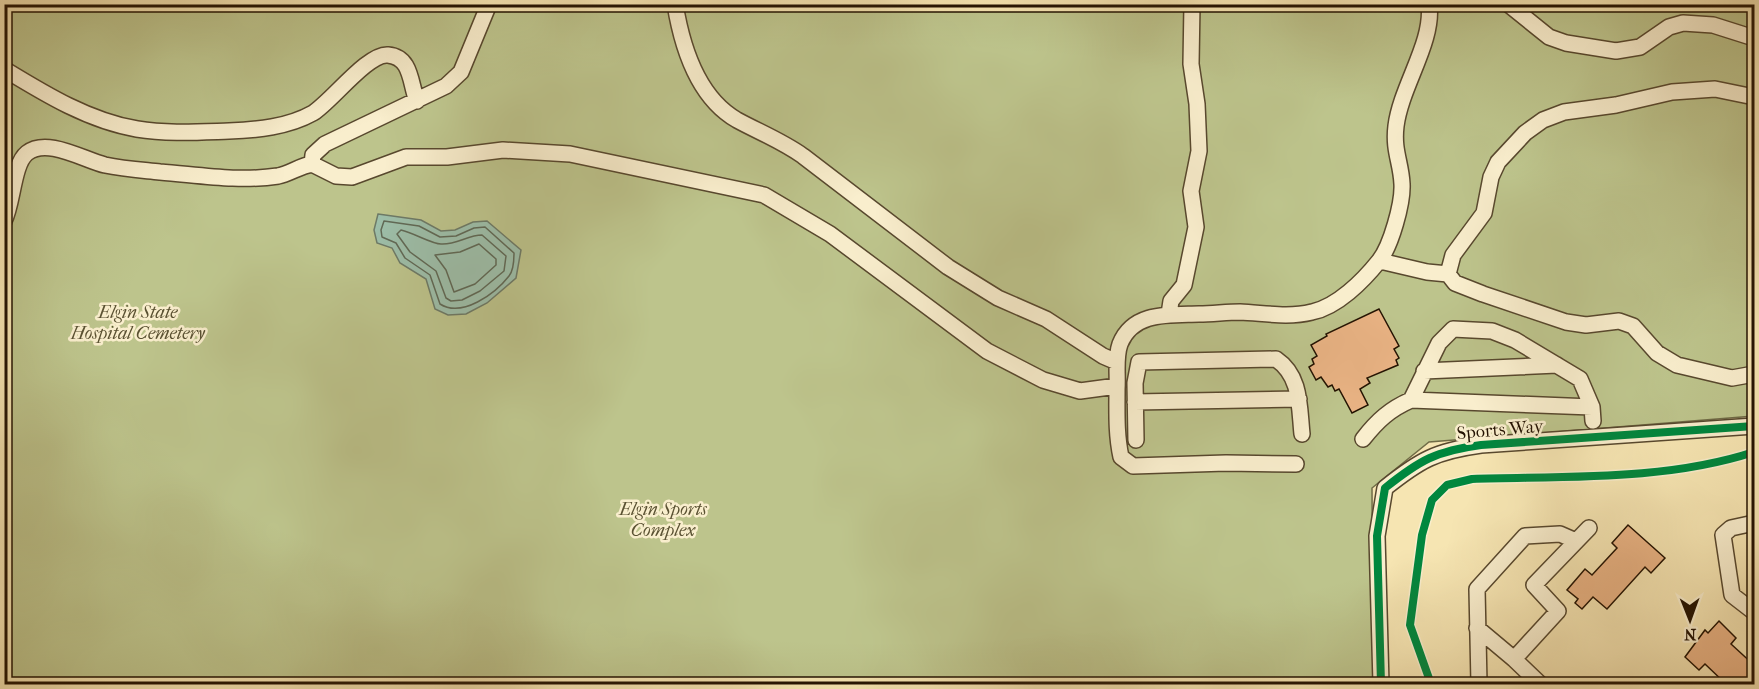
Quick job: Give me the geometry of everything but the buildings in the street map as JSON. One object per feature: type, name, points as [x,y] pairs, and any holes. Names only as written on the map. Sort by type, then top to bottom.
[{"type":"street","points":[[312,164],[313,155],[325,144],[446,86],[461,72],[489,4]]},
{"type":"street","points":[[675,4],[694,70],[704,89],[719,106],[736,119],[783,142],[803,156],[920,248],[955,272],[998,298],[1046,320],[1103,356],[1117,362]]},
{"type":"street","points":[[1169,314],[1171,301],[1184,285],[1196,227],[1191,191],[1199,152],[1197,104],[1191,64],[1192,4]]},
{"type":"street","points":[[1508,4],[1549,37],[1566,43],[1616,51],[1640,47],[1669,27],[1683,23],[1713,25],[1755,38]]},
{"type":"street","points":[[1296,464],[1214,463],[1133,466],[1121,456],[1117,436],[1117,362],[1121,343],[1132,328],[1148,317],[1231,312],[1291,316],[1313,312],[1332,305],[1352,291],[1380,261],[1396,220],[1401,198],[1402,183],[1394,141],[1398,116],[1431,8]]},
{"type":"street","points":[[4,69],[36,89],[109,122],[165,132],[267,128],[302,118],[314,112],[335,95],[372,60],[385,55],[397,57],[406,65],[417,101]]},
{"type":"street","points":[[1448,274],[1453,255],[1484,213],[1491,177],[1498,162],[1525,133],[1543,120],[1564,112],[1616,105],[1672,92],[1715,89],[1755,97]]},
{"type":"street","points":[[4,221],[10,210],[20,164],[26,153],[39,148],[53,149],[128,170],[192,176],[256,178],[281,176],[312,164],[336,176],[352,177],[406,157],[447,157],[503,150],[570,154],[764,195],[811,220],[987,351],[1043,380],[1080,391],[1117,386]]},
{"type":"street","points":[[1380,261],[1427,272],[1448,274],[1455,283],[1566,322],[1586,325],[1619,321],[1633,326],[1657,353],[1677,365],[1732,378],[1755,374]]},
{"type":"street","points":[[1363,439],[1379,419],[1395,406],[1411,400],[1592,414],[1580,379],[1515,340],[1492,331],[1454,329],[1440,343],[1411,400]]},
{"type":"street","points":[[1137,440],[1135,383],[1139,362],[1276,358],[1290,368],[1299,399],[1302,434]]},
{"type":"street","points":[[1424,371],[1557,365]]},
{"type":"street","points":[[1135,402],[1299,399]]},
{"type":"street","name":"Sports Way","points":[[1381,684],[1377,536],[1385,488],[1419,461],[1450,449],[1480,445],[1755,426]]},
{"type":"street","points":[[1755,522],[1731,528],[1723,535],[1732,595],[1755,612]]},
{"type":"street","points":[[1514,659],[1558,611],[1534,585],[1589,528]]},
{"type":"street","points":[[1479,684],[1477,589],[1525,536],[1560,534],[1576,541]]},
{"type":"street","points":[[1477,628],[1514,659],[1536,683]]},
{"type":"green space","points":[[4,5],[1754,5],[1754,416],[1429,442],[1372,488],[1373,684],[5,684]]},
{"type":"water","points":[[378,214],[421,220],[441,231],[455,230],[473,222],[487,221],[521,250],[516,278],[487,303],[466,314],[448,315],[435,309],[426,279],[400,263],[392,248],[377,243],[374,230]]},
{"type":"cycle path","points":[[1381,684],[1377,536],[1385,488],[1408,470],[1440,454],[1481,445],[1754,426]]},
{"type":"cycle path","points":[[1431,684],[1410,625],[1422,535],[1432,500],[1447,485],[1472,479],[1579,477],[1650,472],[1685,468],[1754,452]]},
{"type":"park label","name":"Elgin State Hospital Cemetery","points":[[138,322]]},
{"type":"park label","name":"Elgin Sports Complex","points":[[663,519]]}]
